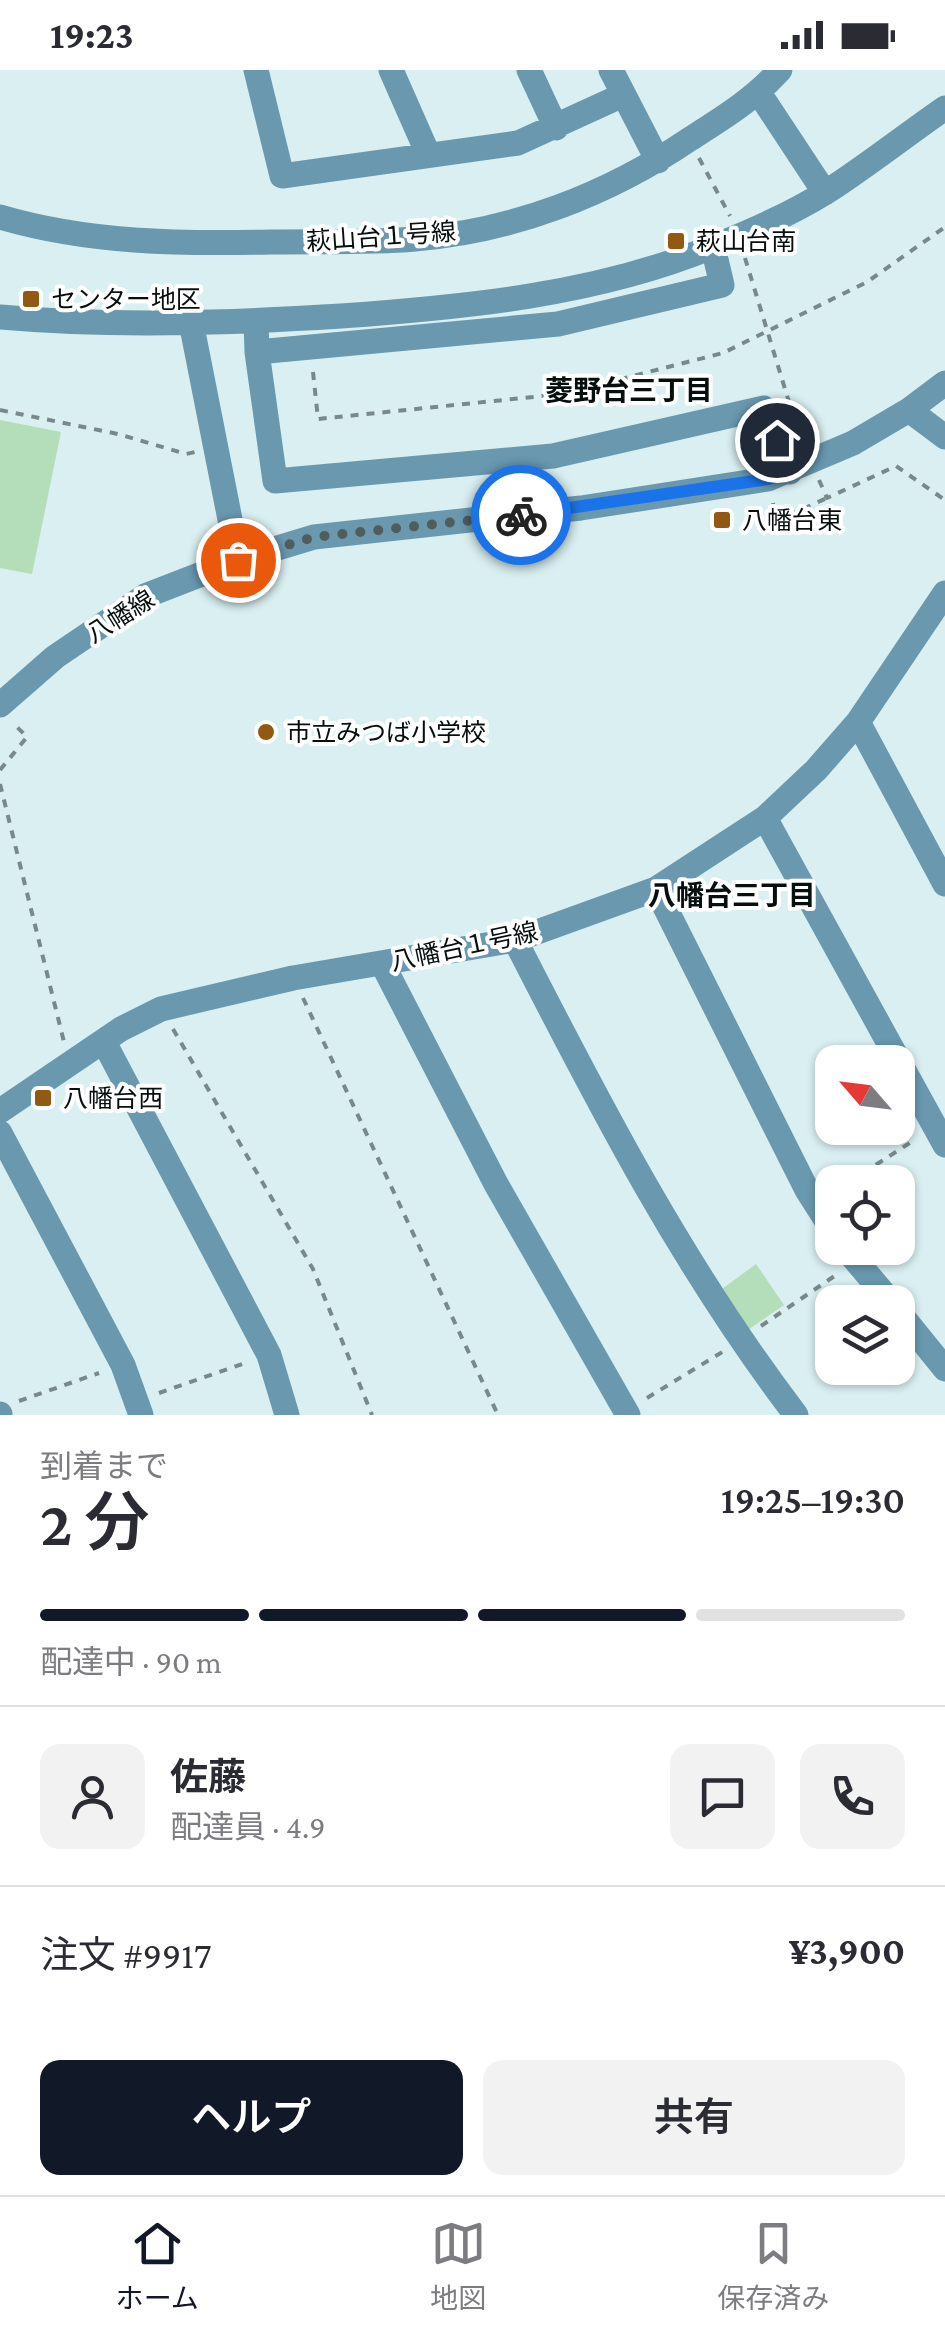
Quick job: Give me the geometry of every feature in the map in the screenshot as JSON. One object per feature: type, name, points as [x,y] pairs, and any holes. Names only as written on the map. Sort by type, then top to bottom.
[{"type":"street","points":[[256,70],[282,176],[518,143],[623,95]]},
{"type":"street","points":[[391,70],[428,154]]},
{"type":"street","points":[[529,70],[556,128]]},
{"type":"street","points":[[611,70],[658,161]]},
{"type":"street","name":"萩山台１号線","points":[[0,217],[46,230],[124,239],[221,243],[416,239],[495,226],[622,182],[759,94],[780,70]]},
{"type":"street","points":[[759,94],[825,193]]},
{"type":"street","points":[[0,317],[44,321],[256,322],[417,310],[572,288],[657,268],[712,247],[825,193],[945,108]]},
{"type":"street","points":[[257,352],[558,324],[722,285],[712,247]]},
{"type":"street","points":[[191,322],[238,560]]},
{"type":"street","points":[[256,322],[275,481],[553,456],[764,408],[790,472]]},
{"type":"street","name":"八幡線","points":[[7,714],[55,657],[145,596],[238,560],[314,537],[581,508],[790,472],[853,443],[945,383]]},
{"type":"street","points":[[909,410],[945,436]]},
{"type":"street","name":"八幡台１号線","points":[[0,1112],[69,1063],[162,1008],[293,978],[515,940],[656,889],[765,818],[816,770],[858,722],[944,597]]},
{"type":"street","points":[[858,722],[945,884]]},
{"type":"street","points":[[765,818],[940,1136]]},
{"type":"street","points":[[656,889],[815,1202]]},
{"type":"street","points":[[515,940],[620,1144],[740,1341],[796,1415]]},
{"type":"street","points":[[382,963],[496,1184],[628,1415]]},
{"type":"street","points":[[104,1042],[269,1355],[288,1415]]},
{"type":"street","points":[[0,1134],[123,1365],[139,1408]]},
{"type":"street","points":[[859,1265],[877,1285]]},
{"type":"street","points":[[915,1324],[936,1339],[945,1369]]},
{"type":"path","points":[[699,158],[736,228]]},
{"type":"path","points":[[312,364],[318,419],[562,394],[723,353],[867,282],[945,227]]},
{"type":"path","points":[[742,247],[792,413]]},
{"type":"path","points":[[0,410],[118,434]]},
{"type":"path","points":[[827,498],[790,472],[776,522],[896,466],[945,500]]},
{"type":"path","points":[[0,770],[27,737],[7,714]]},
{"type":"path","points":[[0,784],[69,1063]]},
{"type":"path","points":[[293,978],[498,1415]]},
{"type":"path","points":[[162,1008],[312,1269],[372,1415]]},
{"type":"path","points":[[883,1165],[940,1136]]},
{"type":"path","points":[[139,1408],[269,1355]]},
{"type":"path","points":[[6,1410],[123,1365]]},
{"type":"green space","points":[[0,420],[61,432],[32,574],[0,568]]},
{"type":"green space","points":[[756,1264],[784,1305],[745,1332],[718,1292]]},
{"type":"way so far","points":[[238,560],[314,537],[521,515]]},
{"type":"place","name":"萩山台南","points":[[676,241]]},
{"type":"place","name":"センター地区","points":[[31,299]]},
{"type":"place","name":"八幡台東","points":[[722,520]]},
{"type":"place","name":"市立みつば小学校","points":[[266,732]]},
{"type":"place","name":"八幡台西","points":[[43,1098]]},
{"type":"district","name":"菱野台三丁目","points":[[629,390]]},
{"type":"district","name":"八幡台三丁目","points":[[732,895]]},
{"type":"route","points":[[521,515],[768,479],[790,472],[777,440]]}]
